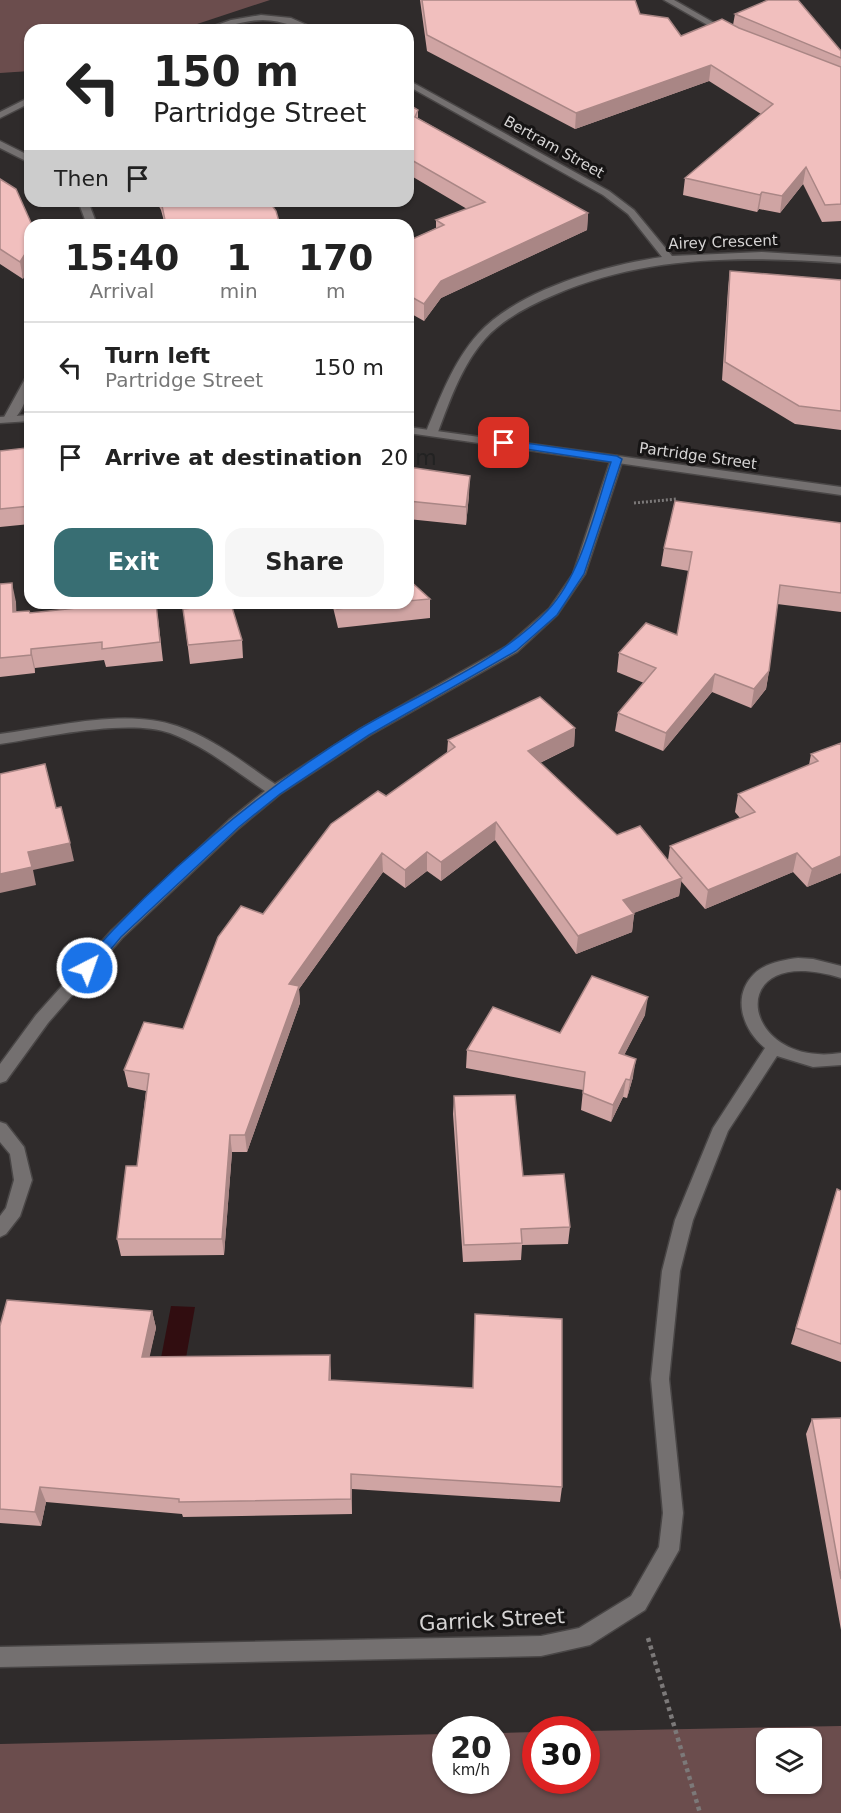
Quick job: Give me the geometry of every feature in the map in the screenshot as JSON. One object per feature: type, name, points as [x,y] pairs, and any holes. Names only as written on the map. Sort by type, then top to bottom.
[{"type":"street","points":[[668,0],[741,40]]},
{"type":"street","points":[[225,24],[237,20],[266,17],[291,20],[300,24]]},
{"type":"street","name":"Bertram Street","points":[[414,85],[606,194],[632,212],[668,258]]},
{"type":"street","points":[[0,115],[24,103]]},
{"type":"street","points":[[0,144],[24,157]]},
{"type":"street","name":"Airey Crescent","points":[[432,432],[460,364],[484,334],[518,308],[562,286],[587,277],[668,258],[758,253],[841,260]]},
{"type":"street","points":[[4,419],[24,388]]},
{"type":"street","points":[[4,419],[24,418]]},
{"type":"street","name":"Partridge Street","points":[[414,430],[841,491]]},
{"type":"street","points":[[0,1077],[42,1019],[117,934],[234,824],[275,791],[365,732],[512,649],[553,612],[579,574],[617,459]]},
{"type":"street","points":[[0,739],[119,725],[155,725],[171,729],[198,741],[275,791]]},
{"type":"street","points":[[841,972],[823,964],[795,963],[771,969],[754,985],[749,1006],[755,1028],[774,1047],[801,1060],[831,1062],[841,1059]]},
{"type":"street","name":"Garrick Street","points":[[0,1657],[541,1646],[583,1638],[638,1603],[669,1550],[673,1513],[660,1379],[674,1261],[684,1220],[721,1128],[774,1047]]},
{"type":"street","points":[[0,1129],[18,1152],[23,1180],[14,1211],[0,1229]]},
{"type":"path","points":[[638,1603],[700,1813]]},
{"type":"shaded area","points":[[0,0],[270,0],[197,24],[24,24],[24,71],[0,73]]},
{"type":"shaded area","points":[[171,1306],[195,1307],[181,1386],[156,1384]]},
{"type":"shaded area","points":[[841,1726],[841,1813],[0,1813],[0,1744],[432,1734],[432,1794],[510,1794],[510,1733],[522,1732],[522,1794],[600,1794],[600,1731]]},
{"type":"building","points":[[422,0],[635,0],[640,14],[668,18],[681,36],[722,19],[739,28],[841,67],[841,204],[825,205],[806,167],[782,196],[762,192],[760,195],[685,178],[773,104],[711,65],[576,113],[427,35]]},
{"type":"building","points":[[768,0],[798,0],[841,51],[841,58],[735,14]]},
{"type":"building","points":[[414,108],[418,110],[415,117],[588,213],[441,281],[424,304],[414,298],[414,238],[444,225],[436,220],[485,202],[414,161]]},
{"type":"building","points":[[0,179],[16,189],[29,219],[24,219],[24,256],[20,262],[0,249]]},
{"type":"building","points":[[162,207],[273,207],[278,219],[165,219]]},
{"type":"building","points":[[730,271],[841,280],[841,411],[799,406],[725,362]]},
{"type":"building","points":[[24,448],[24,507],[0,509],[0,451]]},
{"type":"building","points":[[414,468],[470,476],[466,507],[414,502]]},
{"type":"building","points":[[675,501],[841,523],[841,593],[780,585],[769,671],[754,689],[715,674],[666,733],[618,713],[656,668],[619,653],[646,623],[677,635],[692,552],[664,548]]},
{"type":"building","points":[[12,583],[13,612],[29,611],[30,613],[67,609],[157,609],[160,642],[102,649],[102,642],[31,649],[31,655],[0,658],[0,584]]},
{"type":"building","points":[[414,584],[430,599],[414,600]]},
{"type":"building","points":[[183,609],[233,609],[242,640],[188,645]]},
{"type":"building","points":[[540,697],[575,728],[528,751],[617,835],[640,826],[682,878],[623,900],[634,914],[578,936],[496,822],[441,862],[427,852],[405,870],[382,853],[289,984],[299,986],[245,1135],[230,1135],[222,1239],[117,1239],[126,1166],[137,1166],[149,1074],[124,1070],[144,1022],[183,1029],[218,937],[241,906],[263,914],[331,824],[378,791],[386,796],[455,747],[448,740]]},
{"type":"building","points":[[841,743],[841,856],[812,869],[797,853],[708,890],[670,846],[755,812],[738,794],[818,761],[811,754]]},
{"type":"building","points":[[45,764],[56,808],[61,807],[70,843],[28,852],[32,867],[0,874],[0,774]]},
{"type":"building","points":[[592,976],[648,997],[619,1053],[636,1059],[630,1080],[626,1079],[613,1105],[583,1093],[585,1072],[467,1050],[493,1007],[560,1033]]},
{"type":"building","points":[[515,1095],[523,1176],[564,1174],[570,1227],[521,1229],[522,1243],[464,1245],[454,1096]]},
{"type":"building","points":[[837,1189],[841,1191],[841,1344],[796,1328]]},
{"type":"building","points":[[7,1300],[152,1311],[142,1357],[330,1355],[329,1380],[473,1388],[475,1314],[562,1319],[562,1487],[351,1474],[351,1499],[179,1502],[179,1499],[40,1487],[35,1512],[0,1509],[0,1326]]},
{"type":"building","points":[[841,1418],[841,1579],[812,1419]]},
{"type":"route","points":[[87,968],[117,934],[234,824],[275,791],[365,732],[512,649],[553,612],[579,574],[617,459],[504,443]]}]
